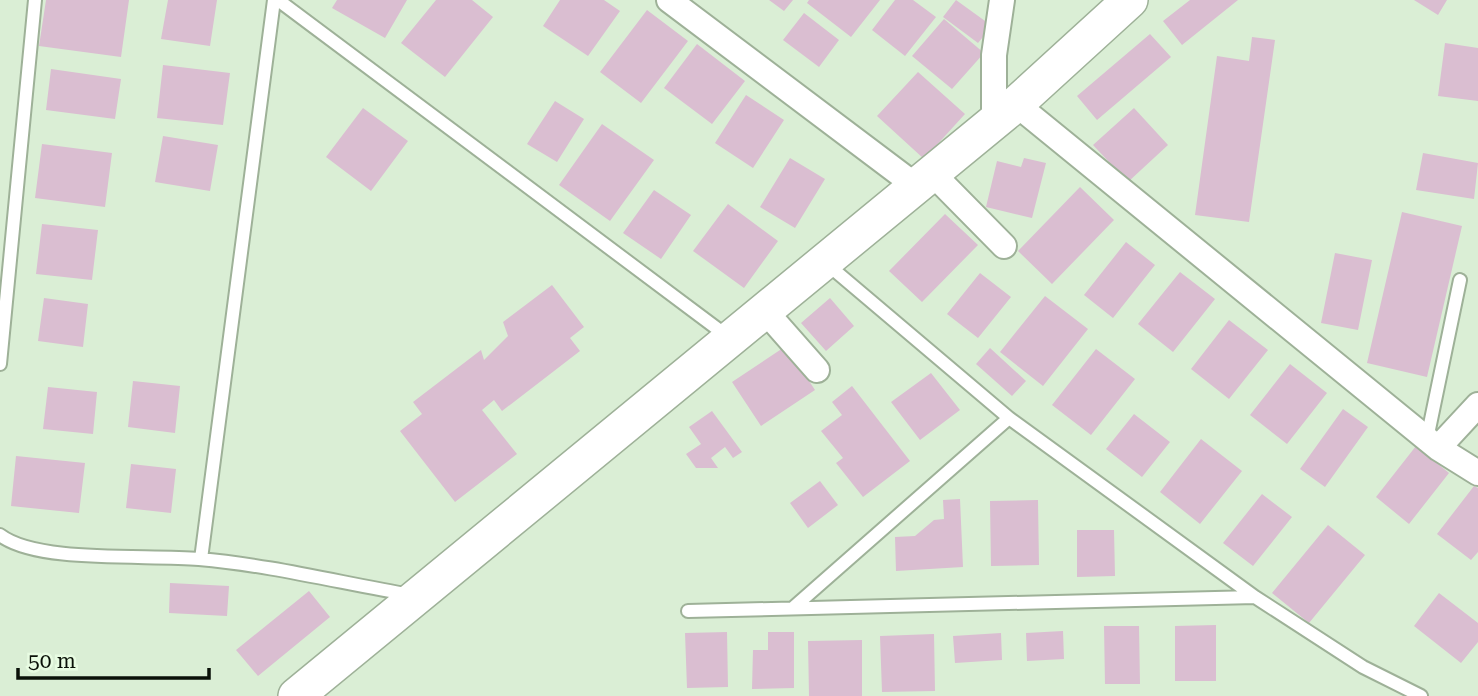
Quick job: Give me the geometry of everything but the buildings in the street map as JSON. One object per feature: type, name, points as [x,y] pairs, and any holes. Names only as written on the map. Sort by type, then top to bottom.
[{"type":"street","points":[[669,0],[924,179],[1004,246]]},
{"type":"street","points":[[1002,0],[994,55],[1005,113],[1432,443],[1478,473]]},
{"type":"street","points":[[296,696],[1005,113],[1127,1]]},
{"type":"street","points":[[765,311],[817,370]]},
{"type":"street","points":[[1432,443],[1478,405]]},
{"type":"lane","points":[[0,364],[35,0]]},
{"type":"lane","points":[[201,559],[276,0],[730,339]]},
{"type":"lane","points":[[824,262],[1009,418],[1255,597],[1363,667],[1421,696]]},
{"type":"lane","points":[[1432,443],[1460,280]]},
{"type":"lane","points":[[794,607],[1009,418]]},
{"type":"lane","points":[[0,535],[12,544],[56,553],[201,559],[418,596]]},
{"type":"lane","points":[[688,611],[1255,597]]}]
